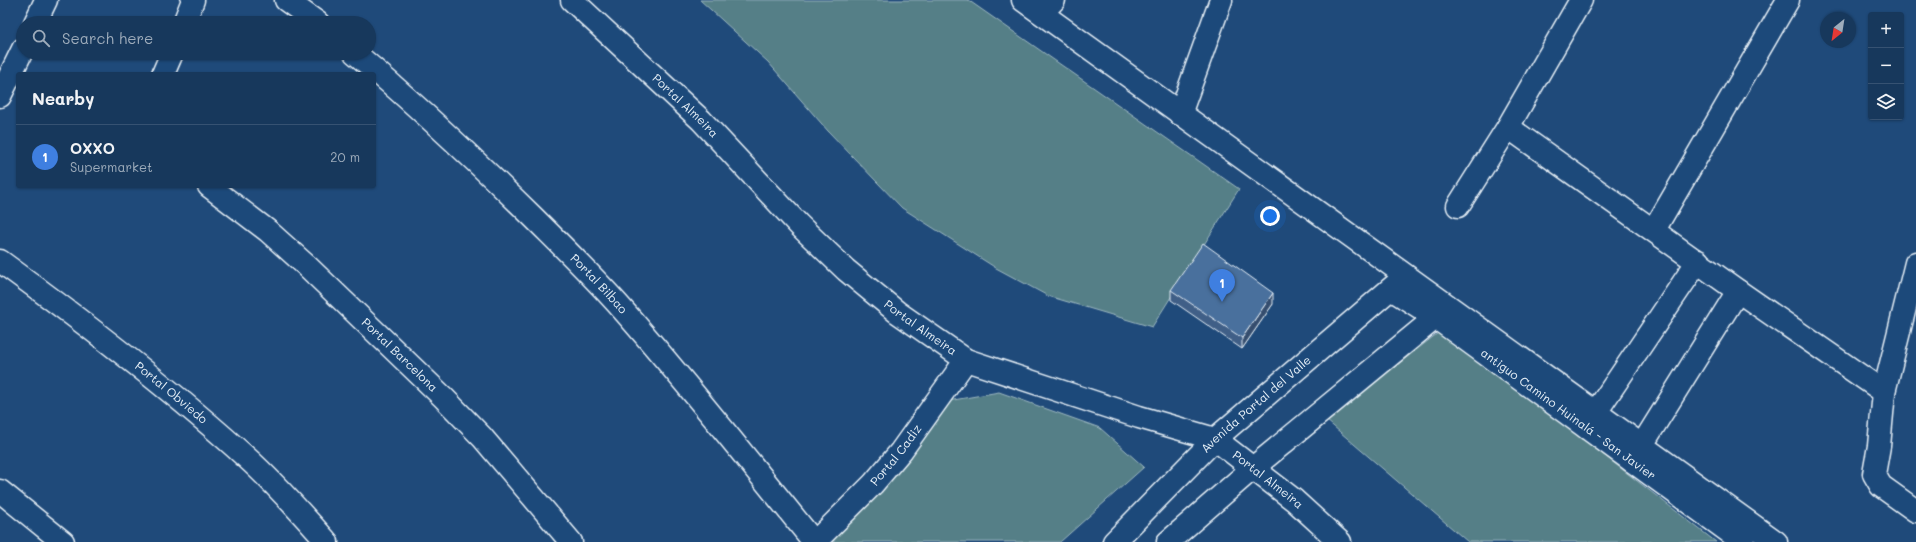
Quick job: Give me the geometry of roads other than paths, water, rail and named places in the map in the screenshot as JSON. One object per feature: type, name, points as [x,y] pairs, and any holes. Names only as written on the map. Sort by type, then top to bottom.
[{"type":"street","points":[[38,16],[46,0]]},
{"type":"street","points":[[187,16],[193,0]]},
{"type":"street","points":[[286,0],[308,16]]},
{"type":"street","name":"Portal Almeira","points":[[572,0],[701,120],[799,225],[846,270],[897,312],[966,360],[1139,417],[1214,439],[1294,500],[1340,542]]},
{"type":"street","points":[[1023,0],[1048,7],[1180,114],[1399,282],[1637,453],[1776,542]]},
{"type":"street","points":[[1180,114],[1221,0]]},
{"type":"street","points":[[1458,206],[1508,127],[1581,0]]},
{"type":"street","points":[[1654,230],[1788,0]]},
{"type":"street","points":[[0,96],[18,60]]},
{"type":"street","points":[[164,72],[169,60]]},
{"type":"street","name":"Portal Bilbao","points":[[363,60],[414,103],[479,164],[580,264],[622,309],[668,363],[815,542]]},
{"type":"street","points":[[1508,127],[1698,261],[1738,291],[1884,392]]},
{"type":"street","name":"Portal Barcelona","points":[[212,188],[268,231],[297,256],[433,386],[482,437],[571,542]]},
{"type":"street","name":"Portal Obviedo","points":[[0,261],[135,365],[225,439],[248,459],[295,506],[327,542]]},
{"type":"street","points":[[1591,420],[1698,261]]},
{"type":"street","points":[[1916,263],[1884,392],[1879,446],[1874,474],[1880,486],[1916,511]]},
{"type":"street","name":"Avenida Portal del Valle","points":[[1114,542],[1214,439],[1399,282]]},
{"type":"street","points":[[1637,453],[1738,291]]},
{"type":"street","points":[[1168,542],[1253,468],[1442,312]]},
{"type":"street","name":"Portal Cadiz","points":[[815,542],[873,484],[901,451],[966,360]]},
{"type":"street","name":"antiguo Camino Huinalá - San Javier","points":[[1637,453],[1743,542]]},
{"type":"street","points":[[0,490],[63,542]]},
{"type":"place","name":"OXXO","points":[[1222,302]]}]
